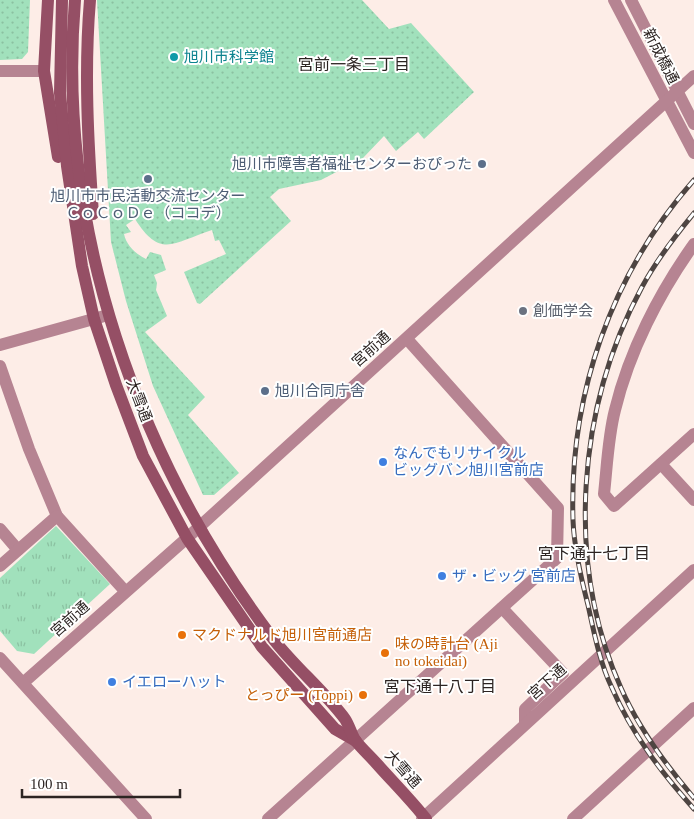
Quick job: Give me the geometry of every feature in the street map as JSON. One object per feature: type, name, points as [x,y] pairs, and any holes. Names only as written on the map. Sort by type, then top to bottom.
[{"type":"main road","points":[[48,0],[44,71],[63,183],[82,266]]},
{"type":"main road","name":"大雪通","points":[[62,0],[60,93],[67,166],[82,266],[94,319],[116,385],[143,456],[186,538],[262,647],[335,729],[356,741]]},
{"type":"main road","name":"大雪通","points":[[75,0],[72,36],[74,114],[82,194],[107,309],[148,423],[198,527],[275,641],[345,720],[356,741],[424,818]]},
{"type":"main road","points":[[90,0],[87,37],[88,119],[95,236],[107,309]]},
{"type":"street","name":"新成橋通","points":[[614,0],[694,154]]},
{"type":"street","name":"新成橋通","points":[[631,0],[694,124]]},
{"type":"street","points":[[0,71],[44,71]]},
{"type":"street","name":"宮前通","points":[[23,683],[407,339],[694,76]]},
{"type":"street","points":[[694,244],[666,286],[627,368],[614,412],[604,494],[614,506],[694,434]]},
{"type":"street","points":[[0,345],[94,319],[107,309]]},
{"type":"street","points":[[268,819],[557,558],[558,508],[407,339]]},
{"type":"street","points":[[0,366],[29,448],[56,516],[125,591]]},
{"type":"street","points":[[661,464],[694,500]]},
{"type":"street","points":[[0,566],[56,516]]},
{"type":"street","points":[[0,530],[18,550]]},
{"type":"street","name":"宮下通","points":[[424,818],[694,570]]},
{"type":"street","points":[[502,608],[564,673],[526,709],[525,724]]},
{"type":"street","points":[[0,658],[146,819]]},
{"type":"street","points":[[573,819],[694,708]]},
{"type":"green space","points":[[0,0],[30,0],[28,52],[22,59],[0,60]]},
{"type":"green space","points":[[97,0],[362,0],[389,29],[411,23],[474,92],[424,139],[418,132],[396,151],[384,136],[363,158],[321,180],[279,189],[270,197],[291,221],[200,304],[197,303],[184,272],[226,254],[219,240],[215,241],[212,230],[178,243],[161,244],[144,232],[135,219],[126,225],[131,232],[124,234],[132,249],[146,259],[150,252],[161,255],[166,270],[154,275],[157,283],[156,290],[167,316],[145,332],[205,397],[188,415],[239,473],[214,495],[203,495],[153,386],[126,301],[111,242]]},
{"type":"green space","points":[[56,526],[110,584],[34,654],[17,651],[0,631],[0,578]]},
{"type":"railway","points":[[694,180],[665,216],[640,255],[618,296],[601,338],[588,382],[579,427],[574,473],[573,520],[580,574],[598,648],[608,678],[620,705],[638,737],[659,767],[694,809]]},
{"type":"railway","points":[[694,213],[653,268],[620,334],[603,383],[592,434],[586,486],[586,538],[592,589],[603,640],[621,688],[636,718],[653,746],[694,798]]},
{"type":"place","name":"旭川市科学館","points":[[174,57]]},
{"type":"place","name":"旭川市障害者福祉センターおぴった","points":[[482,164]]},
{"type":"place","name":"旭川市市民活動交流センター ＣｏＣｏＤｅ（ココデ）","points":[[148,179]]},
{"type":"place","name":"創価学会","points":[[523,311]]},
{"type":"place","name":"旭川合同庁舎","points":[[265,391]]},
{"type":"place","name":"なんでもリサイクル ビッグバン旭川宮前店","points":[[383,462]]},
{"type":"place","name":"ザ・ビッグ 宮前店","points":[[442,576]]},
{"type":"place","name":"マクドナルド旭川宮前通店","points":[[182,635]]},
{"type":"place","name":"味の時計台 (Aji no tokeidai)","points":[[385,653]]},
{"type":"place","name":"イエローハット","points":[[112,682]]},
{"type":"place","name":"とっぴー (Toppi)","points":[[363,695]]},
{"type":"district","name":"宮前一条三丁目","points":[[354,64]]},
{"type":"district","name":"宮下通十七丁目","points":[[594,553]]},
{"type":"district","name":"宮下通十八丁目","points":[[440,686]]}]
